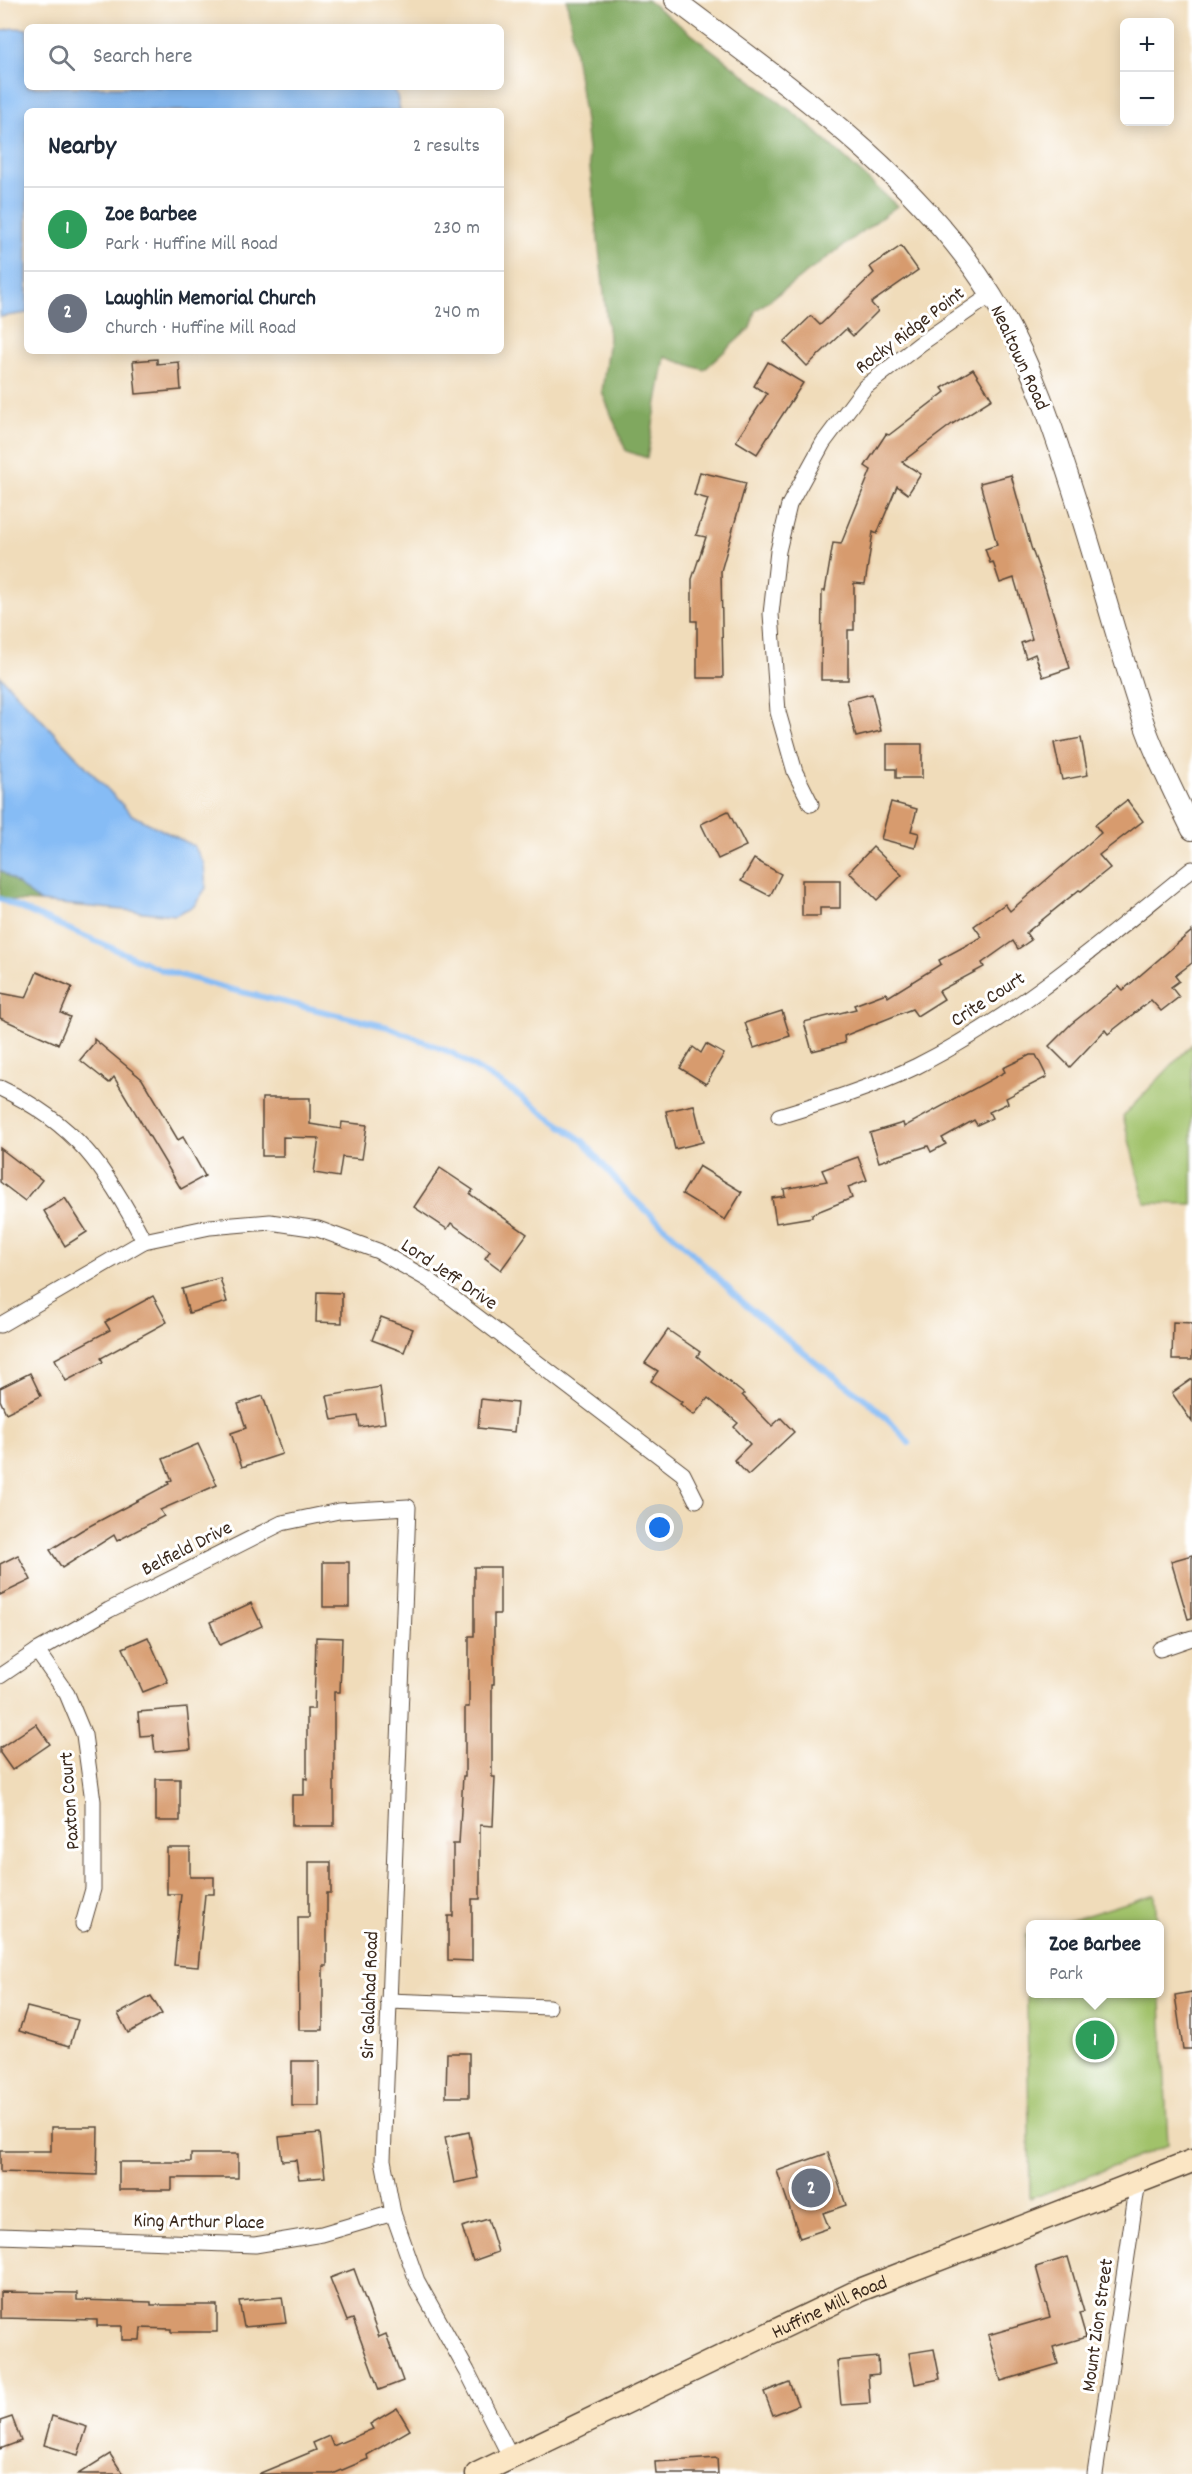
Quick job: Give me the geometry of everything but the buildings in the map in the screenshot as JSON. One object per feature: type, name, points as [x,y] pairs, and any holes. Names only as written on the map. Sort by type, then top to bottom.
[{"type":"main road","name":"Huffine Mill Road","points":[[477,2474],[510,2456],[860,2290],[1192,2161]]},
{"type":"street","name":"Nealtown Road","points":[[675,0],[805,99],[858,145],[909,193],[940,227],[991,295],[1024,355],[1042,396],[1147,729],[1168,781],[1192,830]]},
{"type":"street","name":"Rocky Ridge Point","points":[[811,804],[795,772],[778,712],[771,614],[778,551],[789,505],[823,443],[864,387],[920,344],[991,295]]},
{"type":"street","name":"Crite Court","points":[[779,1116],[823,1103],[915,1066],[989,1025],[1070,968],[1192,869]]},
{"type":"street","points":[[0,1088],[32,1103],[88,1151],[120,1194],[144,1241]]},
{"type":"street","name":"Lord Jeff Drive","points":[[0,1325],[144,1241],[210,1227],[270,1222],[318,1229],[378,1251],[429,1280],[683,1474],[696,1500]]},
{"type":"street","name":"Belfield Drive","points":[[0,1676],[37,1651],[129,1600],[282,1523],[339,1511],[408,1507]]},
{"type":"street","name":"Sir Galahad Road","points":[[408,1507],[383,2160],[393,2213],[417,2281],[467,2371],[510,2456]]},
{"type":"street","points":[[1160,1649],[1192,1638]]},
{"type":"street","name":"Paxton Court","points":[[37,1651],[67,1694],[84,1735],[93,1801],[93,1889],[82,1924]]},
{"type":"street","points":[[388,2001],[549,2007]]},
{"type":"street","name":"Mount Zion Street","points":[[1095,2474],[1138,2181]]},
{"type":"street","name":"King Arthur Place","points":[[0,2236],[255,2245],[322,2234],[393,2213]]},
{"type":"green space","points":[[567,0],[647,0],[804,121],[897,206],[755,311],[750,328],[704,370],[665,357],[647,458],[626,451],[602,392],[609,338],[584,114]]},
{"type":"green space","points":[[0,870],[40,902],[0,900]]},
{"type":"green space","points":[[1192,1044],[1192,1204],[1145,1203],[1123,1116]]},
{"type":"green space","points":[[1155,1894],[1157,1920],[1072,1920]]},
{"type":"green space","points":[[1027,1998],[1161,1998],[1168,2145],[1030,2199]]},
{"type":"water","points":[[24,29],[24,90],[393,90],[397,95],[399,108],[24,108],[24,313],[0,317],[0,31]]},
{"type":"water","points":[[0,676],[132,815],[194,846],[204,864],[206,888],[194,906],[175,915],[40,902],[0,870]]},
{"type":"waterway","points":[[0,899],[162,970],[229,989],[388,1027],[452,1053],[514,1092],[583,1141],[627,1193],[743,1303],[820,1366],[868,1401],[895,1426],[909,1443]]},
{"type":"place","name":"Zoe Barbee","points":[[1095,2040]]},
{"type":"place","name":"Laughlin Memorial Church","points":[[811,2188]]}]
